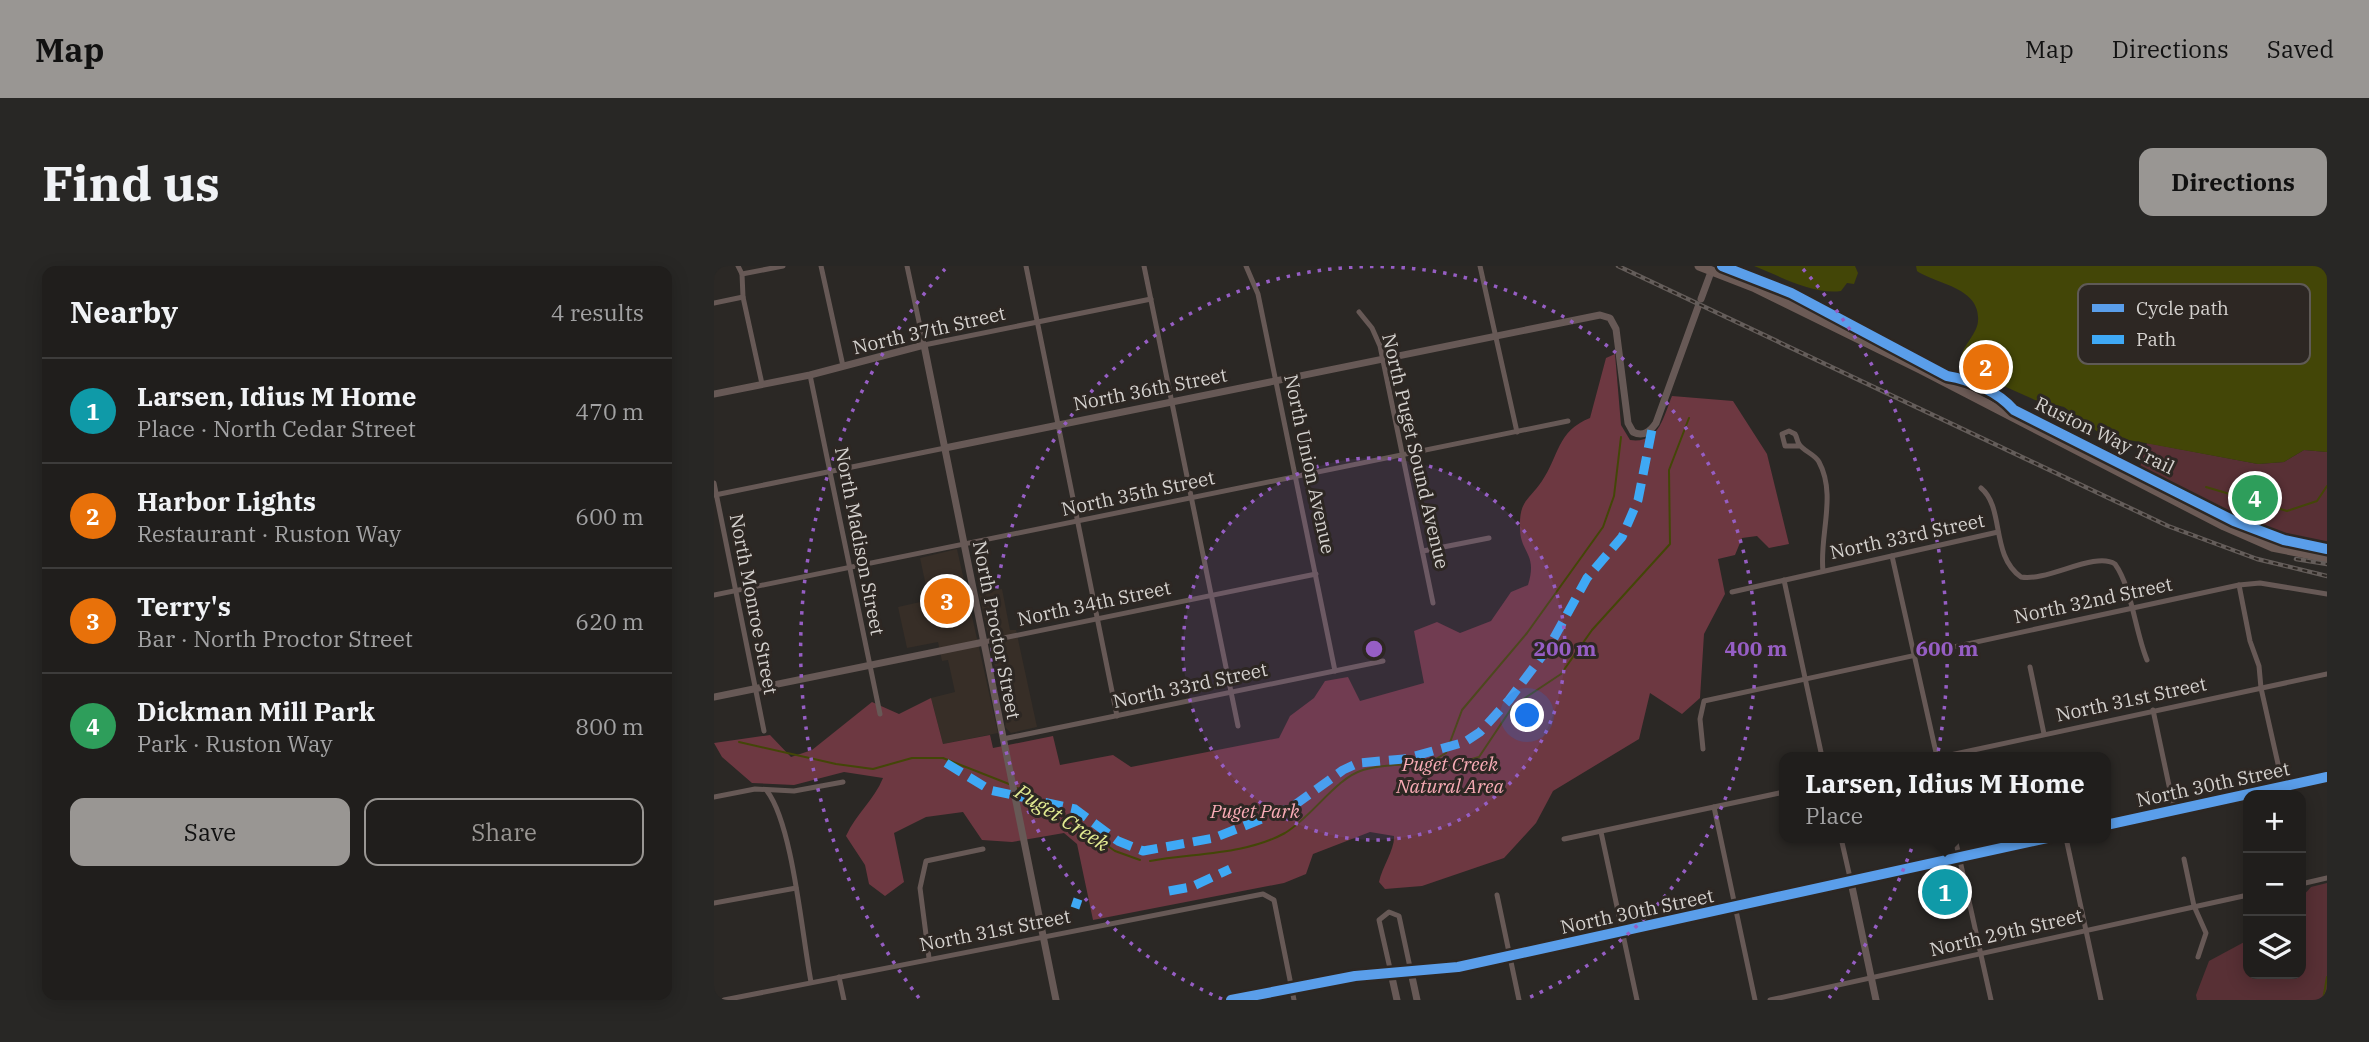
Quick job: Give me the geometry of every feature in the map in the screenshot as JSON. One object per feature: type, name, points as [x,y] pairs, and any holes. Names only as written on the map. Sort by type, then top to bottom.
[{"type":"main road","points":[[1699,266],[1753,287],[1940,378],[2224,526],[2272,547],[2327,558]]},
{"type":"main road","name":"North 30th Street","points":[[2287,790],[2327,777]]},
{"type":"main road","name":"North 30th Street","points":[[2111,824],[2174,809],[2243,798]]},
{"type":"main road","name":"North 30th Street","points":[[1231,1000],[1291,988],[1510,956],[2025,843]]},
{"type":"street","points":[[738,266],[742,274],[743,297],[762,384]]},
{"type":"street","points":[[742,274],[783,266]]},
{"type":"street","points":[[821,266],[843,366]]},
{"type":"street","name":"North Proctor Street","points":[[907,266],[1056,1000]]},
{"type":"street","points":[[1026,266],[1117,716]]},
{"type":"street","points":[[1144,266],[1237,726]]},
{"type":"street","name":"North Union Avenue","points":[[1246,266],[1257,292],[1335,671]]},
{"type":"street","points":[[1480,266],[1517,432]]},
{"type":"street","name":"North 36th Street","points":[[715,495],[1592,316],[1607,317],[1616,329],[1627,418],[1634,434],[1652,429],[1711,272]]},
{"type":"street","points":[[714,303],[743,297]]},
{"type":"street","name":"North 37th Street","points":[[714,394],[810,375],[924,345],[1151,299]]},
{"type":"street","name":"North Puget Sound Avenue","points":[[1359,312],[1375,334],[1382,357],[1433,603]]},
{"type":"street","name":"North Madison Street","points":[[810,375],[880,714]]},
{"type":"street","name":"North 35th Street","points":[[714,595],[1568,421]]},
{"type":"street","name":"North 33rd Street","points":[[1800,446],[1818,459],[1823,473],[1826,506],[1821,554],[1823,571]]},
{"type":"street","name":"North Monroe Street","points":[[714,483],[764,732]]},
{"type":"street","points":[[1981,488],[1989,499],[2008,566],[2021,578],[2035,578],[2106,559],[2115,564],[2123,579],[2147,660]]},
{"type":"street","name":"North 33rd Street","points":[[1732,592],[1998,532]]},
{"type":"street","points":[[1423,551],[1489,538]]},
{"type":"street","points":[[1892,556],[1938,752]]},
{"type":"street","name":"North 34th Street","points":[[714,697],[1316,574]]},
{"type":"street","points":[[1784,580],[1821,752]]},
{"type":"street","name":"North 32nd Street","points":[[1703,749],[1700,722],[1703,701],[2239,585],[2260,583],[2327,594]]},
{"type":"street","points":[[2239,585],[2250,641],[2259,666],[2261,688],[2284,790]]},
{"type":"street","name":"North 33rd Street","points":[[1003,743],[1117,716],[1383,661]]},
{"type":"street","points":[[2030,667],[2044,734]]},
{"type":"street","name":"North 31st Street","points":[[1962,752],[2327,674]]},
{"type":"street","points":[[2153,710],[2174,809]]},
{"type":"street","points":[[714,797],[755,789],[794,791],[843,782]]},
{"type":"street","points":[[767,791],[778,810],[796,888],[811,982]]},
{"type":"street","points":[[1564,839],[1779,793]]},
{"type":"street","points":[[1714,807],[1755,1000]]},
{"type":"street","points":[[1601,832],[1637,1000]]},
{"type":"street","points":[[1841,843],[1876,1000]]},
{"type":"street","points":[[1956,843],[1991,1000]]},
{"type":"street","points":[[2067,843],[2101,1000]]},
{"type":"street","points":[[929,958],[920,888],[926,861],[984,849]]},
{"type":"street","points":[[2184,859],[2194,906],[2206,936],[2198,957]]},
{"type":"street","points":[[2306,883],[2327,878]]},
{"type":"street","points":[[714,903],[796,888]]},
{"type":"street","name":"North 31st Street","points":[[724,1000],[1263,894],[1273,897],[1291,988]]},
{"type":"street","points":[[1497,895],[1519,1000]]},
{"type":"street","name":"North 29th Street","points":[[1770,1000],[2243,896]]},
{"type":"street","points":[[1397,1000],[1379,920],[1389,912],[1399,916],[1417,1000]]},
{"type":"street","points":[[839,977],[844,1000]]},
{"type":"street","points":[[1291,988],[1294,1000]]},
{"type":"shaded area","points":[[1754,266],[1855,266],[1858,273],[1854,284],[1847,283],[1841,291],[1830,291],[1797,284]]},
{"type":"shaded area","points":[[1916,266],[2327,266],[2327,452],[2304,450],[2284,462],[2258,464],[2102,435],[2064,407],[2035,400],[1961,367],[1961,355],[1977,327],[1977,310],[1965,294],[1917,271]]},
{"type":"shaded area","points":[[2147,443],[2258,464],[2284,462],[2304,450],[2327,452],[2327,551],[2259,536],[2138,474]]},
{"type":"shaded area","points":[[957,549],[998,733],[943,744],[931,698],[955,692],[948,660],[942,661],[938,642],[907,648],[898,607],[929,600],[920,558]]},
{"type":"shaded area","points":[[1002,589],[1010,630],[1016,630],[1037,727],[1011,733],[1005,727],[1006,718],[979,594]]},
{"type":"shaded area","points":[[2327,883],[2327,1000],[2197,1000],[2196,995],[2209,961],[2243,943],[2243,979],[2306,979],[2306,892],[2311,887]]},
{"type":"green space","name":"Puget Creek Natural Area","points":[[1615,354],[1621,425],[1630,440],[1648,438],[1654,434],[1672,396],[1733,401],[1767,454],[1789,544],[1769,548],[1757,536],[1742,538],[1735,555],[1718,559],[1725,594],[1704,634],[1700,698],[1682,714],[1650,693],[1639,739],[1553,791],[1536,823],[1504,858],[1422,886],[1385,889],[1379,882],[1394,836],[1370,832],[1313,854],[1306,874],[1284,883],[1093,920],[1077,844],[1064,833],[1012,842],[982,840],[963,812],[926,817],[894,833],[904,882],[885,896],[869,884],[865,865],[846,836],[883,778],[844,772],[794,785],[752,783],[722,757],[714,743],[770,735],[791,757],[812,750],[872,702],[899,714],[931,698],[943,744],[990,735],[993,748],[1053,736],[1060,765],[1113,755],[1131,767],[1279,738],[1290,716],[1314,698],[1325,681],[1348,677],[1360,701],[1424,683],[1414,631],[1437,622],[1460,633],[1491,621],[1511,592],[1528,585],[1531,566],[1521,536],[1521,512],[1548,472],[1565,437],[1579,423],[1590,418],[1606,358]]},
{"type":"waterway","name":"Puget Creek","points":[[1150,861],[1236,849],[1270,840],[1295,826],[1343,781],[1363,770],[1391,765],[1449,763],[1479,757],[1513,706],[1561,674],[1592,630],[1670,544],[1669,470],[1689,418]]},
{"type":"waterway","points":[[1424,766],[1446,753],[1462,710],[1527,633],[1603,527],[1614,496],[1621,437]]},
{"type":"waterway","points":[[2206,487],[2287,511],[2317,501],[2327,486]]},
{"type":"waterway","name":"Puget Creek","points":[[739,742],[836,764],[873,769],[912,758],[943,758],[1009,784]]},
{"type":"waterway","name":"Puget Creek","points":[[1017,788],[1032,794],[1115,851],[1140,860]]},
{"type":"waterway","points":[[2323,1000],[2327,977]]},
{"type":"railway","points":[[1618,266],[2168,526],[2257,559],[2327,576]]},
{"type":"railway","points":[[2296,559],[2327,564]]},
{"type":"marked path","points":[[946,763],[990,790],[1075,809],[1118,841],[1143,851],[1214,838],[1292,807],[1343,770],[1358,763],[1404,759],[1465,742],[1480,732],[1509,700],[1549,647],[1587,578],[1622,537],[1638,500],[1652,429]]},
{"type":"marked path","points":[[1169,891],[1191,887],[1230,869]]},
{"type":"marked path","points":[[1075,908],[1078,899]]},
{"type":"cycle path","name":"Ruston Way Trail","points":[[1722,266],[1791,293],[1947,376],[1984,388],[2014,410],[2234,521],[2284,540],[2327,549]]},
{"type":"cycle path","points":[[2111,824],[2327,777]]},
{"type":"cycle path","points":[[1231,1000],[1355,976],[1458,967],[2024,843]]},
{"type":"place","name":"Harbor Lights","points":[[1986,367]]},
{"type":"place","name":"Dickman Mill Park","points":[[2255,498]]},
{"type":"place","name":"Terry's","points":[[947,601]]},
{"type":"place","name":"Larsen, Idius M Home","points":[[1945,892]]},
{"type":"park label","name":"Puget Park","points":[[1255,811]]}]
